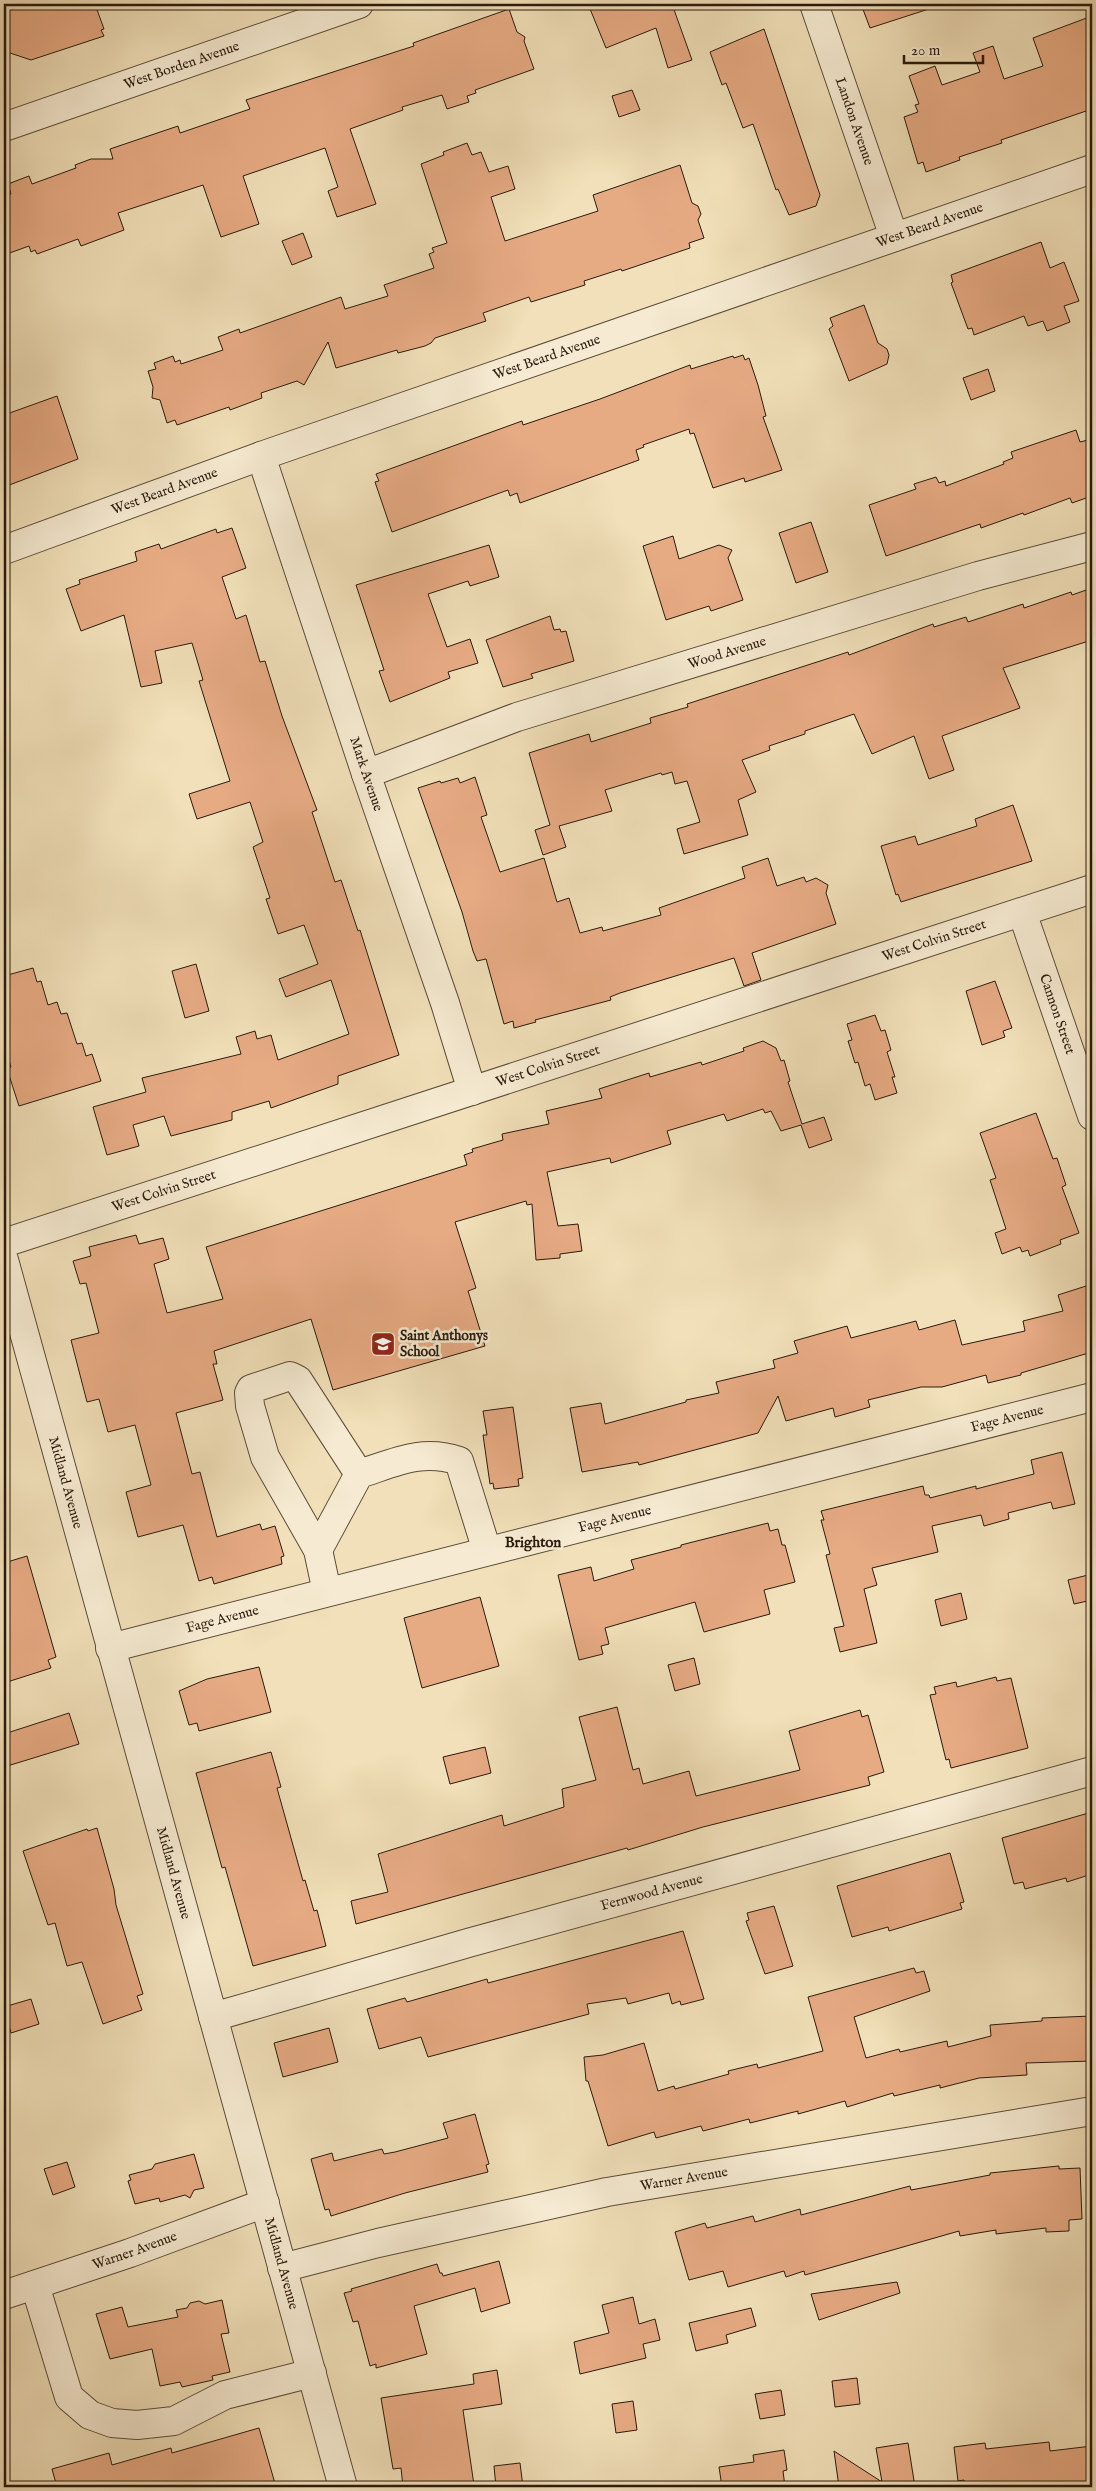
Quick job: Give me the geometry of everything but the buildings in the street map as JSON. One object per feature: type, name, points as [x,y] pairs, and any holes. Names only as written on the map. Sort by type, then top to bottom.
[{"type":"street","name":"West Borden Avenue","points":[[4,127],[359,4]]},
{"type":"street","name":"Landon Avenue","points":[[814,4],[894,237]]},
{"type":"street","name":"West Beard Avenue","points":[[4,550],[261,456],[1092,169]]},
{"type":"street","name":"Mark Avenue","points":[[261,456],[366,774],[445,1003],[472,1091]]},
{"type":"street","name":"Wood Avenue","points":[[366,774],[517,717],[978,576],[1092,546]]},
{"type":"street","name":"West Colvin Street","points":[[4,1243],[1092,890]]},
{"type":"street","name":"Cannon Street","points":[[1022,912],[1092,1116]]},
{"type":"street","name":"Midland Avenue","points":[[4,1260],[343,2487]]},
{"type":"street","points":[[327,1592],[318,1550],[265,1457],[250,1406],[249,1393],[251,1389],[290,1376],[298,1380],[359,1474]]},
{"type":"street","name":"Fage Avenue","points":[[110,1648],[1092,1397]]},
{"type":"street","points":[[318,1550],[359,1474],[424,1454],[443,1455],[458,1461],[487,1551]]},
{"type":"street","name":"Fernwood Avenue","points":[[212,2017],[478,1940],[1092,1771]]},
{"type":"street","name":"Warner Avenue","points":[[282,2268],[378,2242],[607,2192],[1092,2111]]},
{"type":"street","name":"Warner Avenue","points":[[4,2295],[130,2253],[265,2203]]},
{"type":"street","points":[[35,2285],[69,2397],[90,2414],[112,2423],[136,2425],[174,2421],[225,2394],[312,2373]]},
{"type":"place","name":"Saint Anthonys School","points":[[383,1344]]},
{"type":"district","name":"Brighton","points":[[533,1542]]}]
